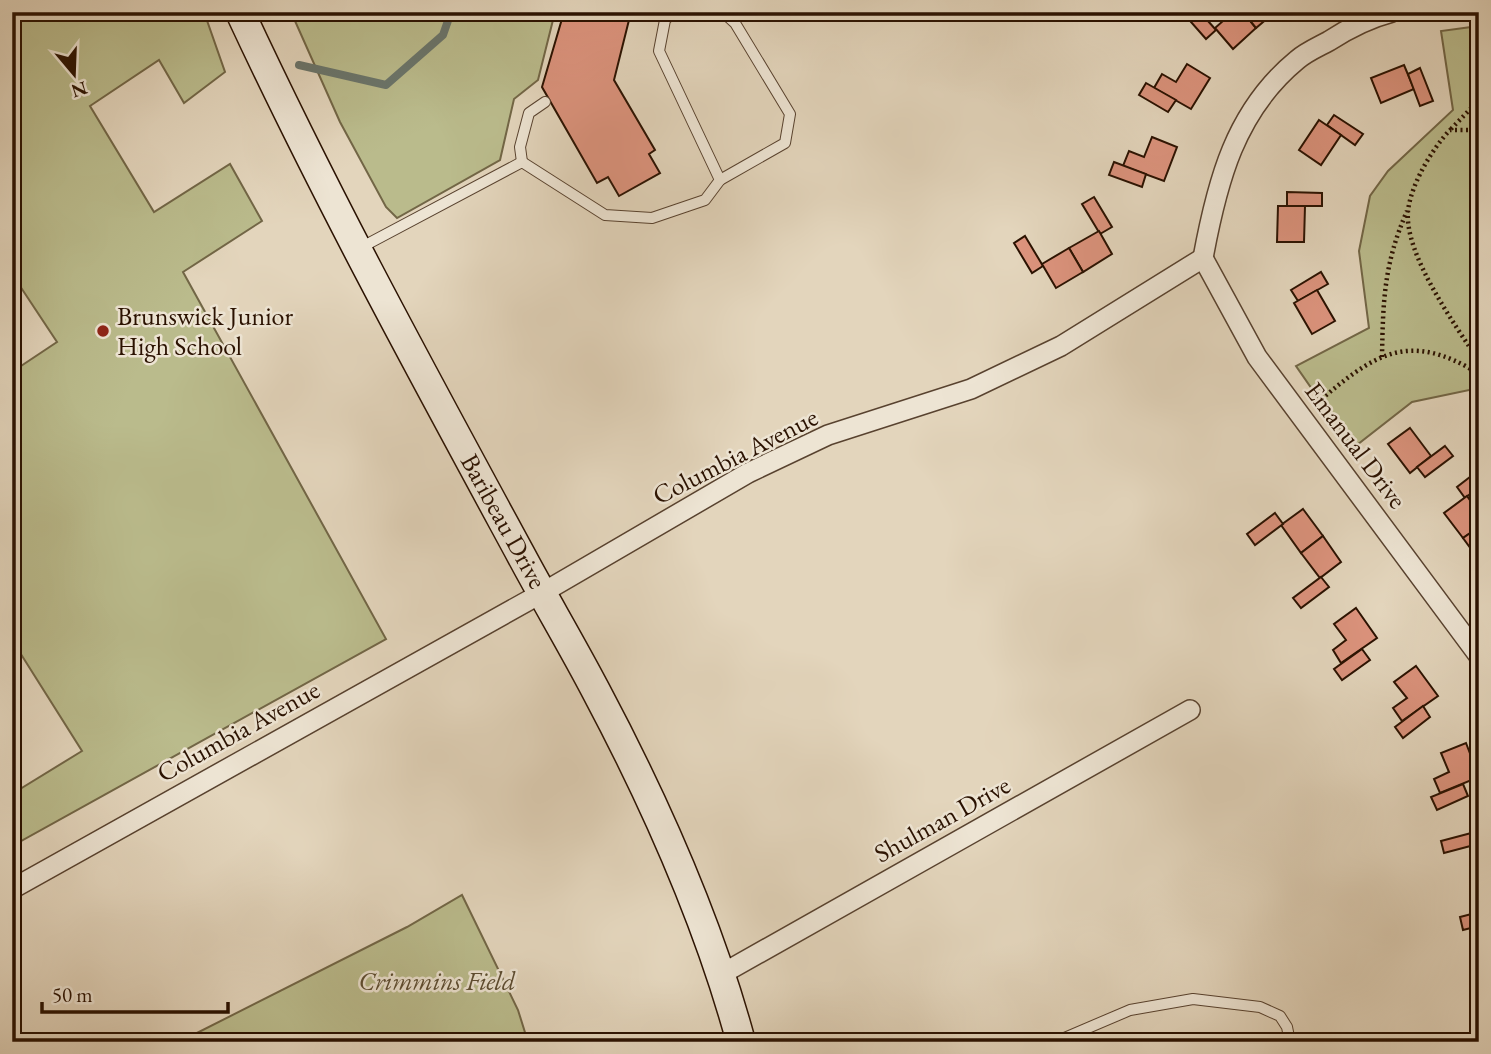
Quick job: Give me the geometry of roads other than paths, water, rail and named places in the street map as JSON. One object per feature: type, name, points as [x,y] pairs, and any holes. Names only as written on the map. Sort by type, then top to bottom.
[{"type":"street","name":"Baribeau Drive","points":[[240,12],[275,88],[357,250],[598,694],[658,816],[703,925],[741,1042]]},
{"type":"street","points":[[1203,258],[1210,216],[1228,158],[1245,118],[1266,88],[1298,58],[1357,24],[1392,12]]},
{"type":"street","name":"Columbia Avenue","points":[[12,889],[542,593],[748,473],[828,435],[971,389],[1060,346],[1203,258]]},
{"type":"street","name":"Emanual Drive","points":[[1203,258],[1257,357],[1479,656]]},
{"type":"street","name":"Shulman Drive","points":[[720,975],[1190,710]]},
{"type":"lane","points":[[673,12],[665,20],[659,51],[720,180]]},
{"type":"lane","points":[[545,102],[529,113],[520,147],[522,162],[605,215],[652,218],[705,200],[720,180],[785,143],[790,114],[735,23],[723,12]]},
{"type":"lane","points":[[357,250],[522,162]]},
{"type":"lane","points":[[1055,1042],[1077,1037],[1130,1010],[1193,999],[1260,1007],[1280,1016],[1287,1027],[1290,1042]]},
{"type":"waterway","points":[[195,12],[203,17]]},
{"type":"waterway","points":[[299,65],[386,85],[443,35],[451,12]]},
{"type":"place","name":"Brunswick Junior High School","points":[[103,331]]},
{"type":"park label","name":"Crimmins Field","points":[[437,981]]}]
